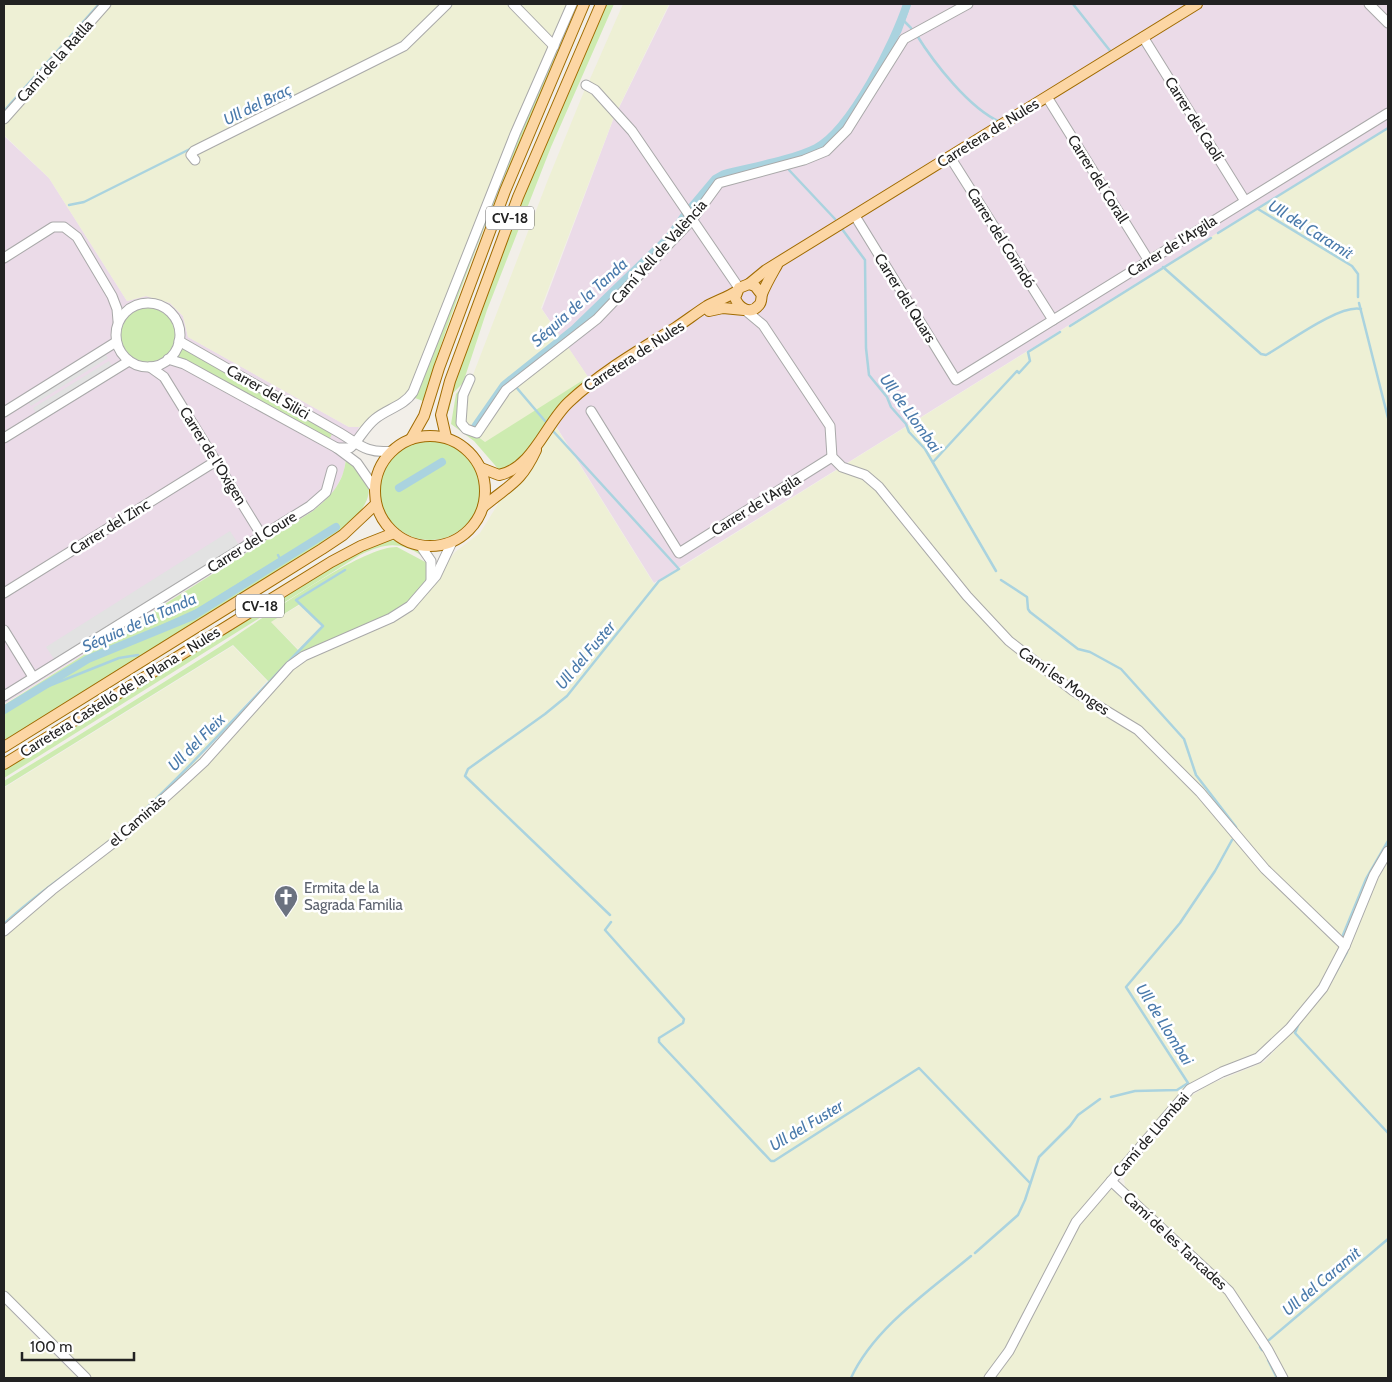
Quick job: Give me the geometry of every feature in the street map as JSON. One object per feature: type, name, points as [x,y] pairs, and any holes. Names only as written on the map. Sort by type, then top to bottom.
[{"type":"main road","name":"CV-18","points":[[411,439],[424,416],[438,368],[505,190],[584,4]]},
{"type":"main road","name":"CV-18","points":[[394,533],[383,520],[376,504],[374,489],[379,468],[392,451],[411,439],[427,435],[446,437],[440,415],[450,381],[518,197],[600,4]]},
{"type":"main road","name":"Carretera de Nules","points":[[481,468],[492,473],[504,474],[517,466],[540,441],[565,405],[609,368],[707,306],[728,298],[740,285],[1197,4]]},
{"type":"main road","name":"Carretera de Nules","points":[[760,300],[780,262]]},
{"type":"main road","points":[[740,285],[755,286],[760,300],[753,310],[744,310],[738,305],[735,298],[740,285]]},
{"type":"main road","name":"Carretera de Nules","points":[[692,317],[723,308],[744,310]]},
{"type":"main road","points":[[394,533],[420,545],[437,546],[452,542],[472,528],[483,506],[485,488],[481,468],[464,447],[446,437]]},
{"type":"main road","name":"Carretera de Nules","points":[[483,506],[515,483],[526,471],[540,441]]},
{"type":"main road","name":"Carretera Castelló de la Plana - Nules","points":[[4,747],[322,550],[343,535],[376,504]]},
{"type":"main road","name":"Carretera Castelló de la Plana - Nules","points":[[4,764],[331,562],[361,546],[394,533]]},
{"type":"street","name":"Camí de la Ratlla","points":[[4,118],[106,4]]},
{"type":"street","points":[[195,160],[192,155],[194,151],[404,46],[447,4]]},
{"type":"street","points":[[513,4],[554,46]]},
{"type":"street","points":[[337,448],[350,448],[356,443],[362,431],[377,417],[401,404],[413,392],[508,150],[572,4]]},
{"type":"street","name":"Camí Vell de València","points":[[470,380],[463,395],[461,423],[466,429],[477,433],[506,390],[597,319],[692,220],[719,183],[804,160],[826,151],[847,130],[904,40],[968,4]]},
{"type":"street","points":[[1369,4],[1388,23]]},
{"type":"street","name":"Carrer del Caolí","points":[[1143,37],[1245,202]]},
{"type":"street","points":[[586,85],[595,90],[632,131],[692,220],[740,285]]},
{"type":"street","name":"Carrer del Corall","points":[[1047,97],[1149,261]]},
{"type":"street","name":"Carrer de l'Argila","points":[[956,380],[1388,113]]},
{"type":"street","name":"Carrer del Corindó","points":[[950,157],[1052,320]]},
{"type":"street","name":"Carrer del Quars","points":[[855,216],[956,380]]},
{"type":"street","points":[[4,258],[53,227],[64,227],[77,238],[114,300],[118,321],[116,342],[122,353],[129,360],[150,366],[166,361],[175,351],[179,341],[179,330],[176,320],[160,306],[150,303],[130,308],[118,321]]},
{"type":"street","points":[[114,300],[130,308]]},
{"type":"street","points":[[760,300],[763,325]]},
{"type":"street","points":[[744,310],[763,325],[830,426],[832,457]]},
{"type":"street","name":"Carrer del Silici","points":[[179,341],[370,452],[392,451]]},
{"type":"street","points":[[4,412],[116,342]]},
{"type":"street","points":[[4,438],[129,360]]},
{"type":"street","name":"Carrer del Silici","points":[[166,361],[184,364],[337,448],[357,463],[374,489]]},
{"type":"street","name":"Carrer de l'Oxigen","points":[[164,377],[166,361]]},
{"type":"street","name":"Carrer de l'Oxigen","points":[[150,366],[164,377],[262,536]]},
{"type":"street","name":"Carrer de l'Argila","points":[[591,411],[679,553],[832,457]]},
{"type":"street","points":[[340,433],[362,431]]},
{"type":"street","name":"Camí les Monges","points":[[832,457],[842,467],[865,475],[879,488],[967,596],[1009,641],[1072,690],[1138,730],[1200,792],[1265,869],[1345,946]]},
{"type":"street","name":"Carrer del Zinc","points":[[4,592],[216,461]]},
{"type":"street","name":"Carrer del Coure","points":[[4,696],[310,506],[326,492],[332,470]]},
{"type":"street","name":"el Caminàs","points":[[4,931],[52,890],[121,837],[204,762],[290,666],[325,646],[391,618],[410,606],[430,583],[452,542]]},
{"type":"street","points":[[420,545],[431,561],[430,583]]},
{"type":"street","points":[[4,630],[33,677]]},
{"type":"street","name":"Camí de Llombai","points":[[989,1378],[1009,1351],[1076,1222],[1111,1181],[1190,1089],[1222,1072],[1258,1058],[1272,1046],[1323,988],[1345,946],[1374,874],[1388,851]]},
{"type":"street","name":"Camí de les Tancades","points":[[1111,1181],[1229,1291],[1268,1350],[1283,1378]]},
{"type":"street","points":[[4,1296],[86,1378]]},
{"type":"shaded area","points":[[670,4],[1388,4],[1388,127],[654,583],[544,407],[588,377],[542,309],[613,120]]},
{"type":"shaded area","points":[[4,136],[49,178],[127,301],[146,296],[170,303],[183,316],[188,337],[349,427],[359,427],[346,457],[344,472],[333,494],[313,511],[4,704]]},
{"type":"shaded area","points":[[105,354],[108,358],[31,406],[28,401]]},
{"type":"shaded area","points":[[109,361],[112,366],[36,413],[33,408]]},
{"type":"shaded area","points":[[230,531],[239,545],[54,659],[46,647]]},
{"type":"green space","points":[[4,4],[105,4],[4,117]]},
{"type":"green space","points":[[109,4],[509,4],[552,46],[411,392],[364,427],[349,427],[188,337],[183,316],[170,303],[146,296],[127,301],[49,178],[4,135],[4,122]]},
{"type":"green space","points":[[518,4],[571,4],[553,43]]},
{"type":"green space","points":[[574,4],[579,4],[495,200],[439,350],[423,401],[415,398],[412,400],[512,150]]},
{"type":"green space","points":[[605,4],[614,4],[551,147],[487,310],[463,383],[453,393],[449,411],[446,410],[450,393],[531,175]]},
{"type":"green space","points":[[623,4],[669,4],[617,111],[590,83],[590,79]]},
{"type":"green space","points":[[585,89],[588,89],[614,117],[541,308],[564,343],[506,389],[476,432],[467,428],[461,412],[471,380]]},
{"type":"green space","points":[[1388,127],[1388,850],[1373,874],[1345,945],[1257,860],[1345,946],[1322,987],[1271,1046],[1258,1058],[1222,1072],[1190,1088],[1075,1220],[1022,1325],[988,1378],[87,1378],[4,1295],[4,932],[52,891],[121,837],[179,786],[204,762],[291,666],[324,647],[392,619],[411,606],[434,581],[444,561],[449,560],[455,552],[480,533],[498,504],[500,495],[517,484],[528,472],[554,424],[654,584],[840,468],[854,470],[865,475],[878,488],[966,596],[1009,642],[1034,664],[1062,683],[1009,640],[968,596],[879,487],[866,474],[843,466]]},
{"type":"green space","points":[[143,308],[153,308],[163,312],[171,320],[175,335],[171,350],[163,358],[153,362],[143,362],[133,358],[125,350],[121,340],[121,330],[125,320],[133,312]]},
{"type":"green space","points":[[566,344],[588,377],[536,412],[485,442],[477,435],[507,391]]},
{"type":"green space","points":[[182,347],[333,432],[329,440],[178,356]]},
{"type":"green space","points":[[588,377],[563,402],[520,460],[500,471],[474,441],[451,424],[456,394],[465,384],[460,423],[485,442]]},
{"type":"green space","points":[[430,440],[449,444],[465,455],[476,471],[480,490],[476,509],[465,525],[449,536],[430,540],[411,536],[395,525],[384,509],[380,490],[384,471],[395,455],[411,444]]},
{"type":"green space","points":[[346,458],[358,468],[365,478],[368,496],[359,514],[340,533],[4,742],[4,705],[313,511],[336,488],[343,475]]},
{"type":"green space","points":[[389,540],[408,544],[422,556],[406,548],[391,545],[376,548],[360,555],[4,778],[4,769],[343,559]]},
{"type":"green space","points":[[397,547],[429,564],[429,581],[422,591],[390,616],[318,646],[270,683],[233,645],[4,787],[4,781],[210,653],[303,591],[331,574],[379,550]],"holes":[[[300,604],[323,626],[298,650],[271,622]]]},
{"type":"green space","points":[[300,605],[323,626],[298,649],[271,622]]},
{"type":"green space","points":[[233,646],[267,681],[199,755],[202,758],[126,828],[37,897],[4,926],[4,788]]},
{"type":"green space","points":[[1388,861],[1388,1378],[1288,1378],[1265,1336],[1234,1292],[1125,1188],[1124,1176],[1190,1097],[1208,1085],[1264,1062],[1292,1032],[1336,972],[1353,939],[1373,888]]},
{"type":"green space","points":[[1112,1189],[1227,1295],[1270,1361],[1278,1378],[995,1378],[1078,1226],[1108,1190]]},
{"type":"green space","points":[[4,1301],[20,1321],[78,1378],[4,1378]]},
{"type":"waterway","points":[[4,111],[99,4]]},
{"type":"waterway","name":"Séquia de la Tanda","points":[[689,210],[715,179],[724,174],[795,156],[816,148],[829,138],[843,123],[870,83],[893,40],[907,4]]},
{"type":"waterway","name":"Séquia de la Tanda","points":[[869,87],[900,32],[910,4]]},
{"type":"waterway","name":"Ull del Caramit","points":[[1073,4],[1111,52]]},
{"type":"waterway","points":[[902,19],[911,28]]},
{"type":"waterway","points":[[916,34],[953,84],[976,106],[1000,122]]},
{"type":"waterway","name":"Séquia de la Tanda","points":[[836,134],[846,124]]},
{"type":"waterway","points":[[1218,233],[1388,128]]},
{"type":"waterway","name":"Séquia de la Tanda","points":[[798,157],[827,144]]},
{"type":"waterway","name":"Ull del Braç","points":[[69,205],[84,202],[192,148]]},
{"type":"waterway","name":"Séquia de la Tanda","points":[[724,177],[769,165]]},
{"type":"waterway","name":"Ull de Llombai","points":[[789,170],[835,219]]},
{"type":"waterway","name":"Séquia de la Tanda","points":[[692,210],[711,187]]},
{"type":"waterway","name":"Ull del Caramit","points":[[1258,209],[1352,266],[1358,274],[1358,297]]},
{"type":"waterway","name":"Séquia de la Tanda","points":[[472,431],[504,385],[574,329],[669,237],[684,216]]},
{"type":"waterway","name":"Séquia de la Tanda","points":[[673,234],[683,221]]},
{"type":"waterway","name":"Ull de Llombai","points":[[842,229],[865,260],[866,348],[869,375],[887,397],[891,407],[906,424],[909,432],[925,449],[996,571]]},
{"type":"waterway","points":[[1070,326],[1211,238]]},
{"type":"waterway","points":[[1163,267],[1261,354],[1266,355],[1327,318],[1351,309],[1361,309]]},
{"type":"waterway","name":"Séquia de la Tanda","points":[[580,327],[637,272]]},
{"type":"waterway","name":"Ull del Caramit","points":[[1359,303],[1388,418]]},
{"type":"waterway","points":[[933,462],[1017,371],[1019,373],[1030,361],[1028,352],[1060,332]]},
{"type":"waterway","name":"Ull del Fuster","points":[[516,387],[545,421]]},
{"type":"waterway","name":"Ull del Fuster","points":[[553,431],[679,569],[659,581],[567,696],[468,769],[465,776],[610,915]]},
{"type":"waterway","name":"Séquia de la Tanda","points":[[399,488],[442,462]]},
{"type":"waterway","name":"Séquia de la Tanda","points":[[4,710],[88,659],[193,616],[336,527]]},
{"type":"waterway","name":"Séquia de la Tanda","points":[[87,660],[195,611],[280,559],[278,555]]},
{"type":"waterway","name":"Ull del Fleix","points":[[4,924],[126,827],[201,753],[323,626],[296,600],[345,570]]},
{"type":"waterway","name":"Ull de Llombai","points":[[1001,580],[1027,597],[1030,612],[1078,649],[1090,652],[1121,669],[1184,739],[1196,775],[1236,827],[1236,831]]},
{"type":"waterway","points":[[4,713],[41,689],[119,658],[138,655]]},
{"type":"waterway","name":"Ull de Llombai","points":[[1111,1097],[1135,1091],[1177,1090],[1188,1083],[1126,987],[1180,923],[1215,871],[1232,840]]},
{"type":"waterway","name":"Ull del Caramit","points":[[1343,940],[1343,935],[1366,879],[1388,841]]},
{"type":"waterway","name":"Ull del Fuster","points":[[611,922],[605,930],[684,1019],[683,1023],[659,1038],[659,1042],[771,1161],[774,1161],[919,1068],[1030,1183]]},
{"type":"waterway","name":"Ull del Caramit","points":[[1331,981],[1347,952]]},
{"type":"waterway","name":"Ull del Caramit","points":[[1299,1023],[1295,1033],[1388,1133]]},
{"type":"waterway","name":"Ull de Llombai","points":[[975,1253],[1018,1215],[1039,1157],[1070,1126],[1078,1115],[1100,1099]]},
{"type":"waterway","name":"Ull del Caramit","points":[[1269,1340],[1388,1239]]},
{"type":"waterway","name":"Ull de Llombai","points":[[851,1378],[861,1360],[888,1327],[904,1311],[971,1256]]},
{"type":"waterway","name":"Ull del Caramit","points":[[1268,1360],[1277,1378]]},
{"type":"place","name":"Ermita de la Sagrada Familia","points":[[286,918]]}]
